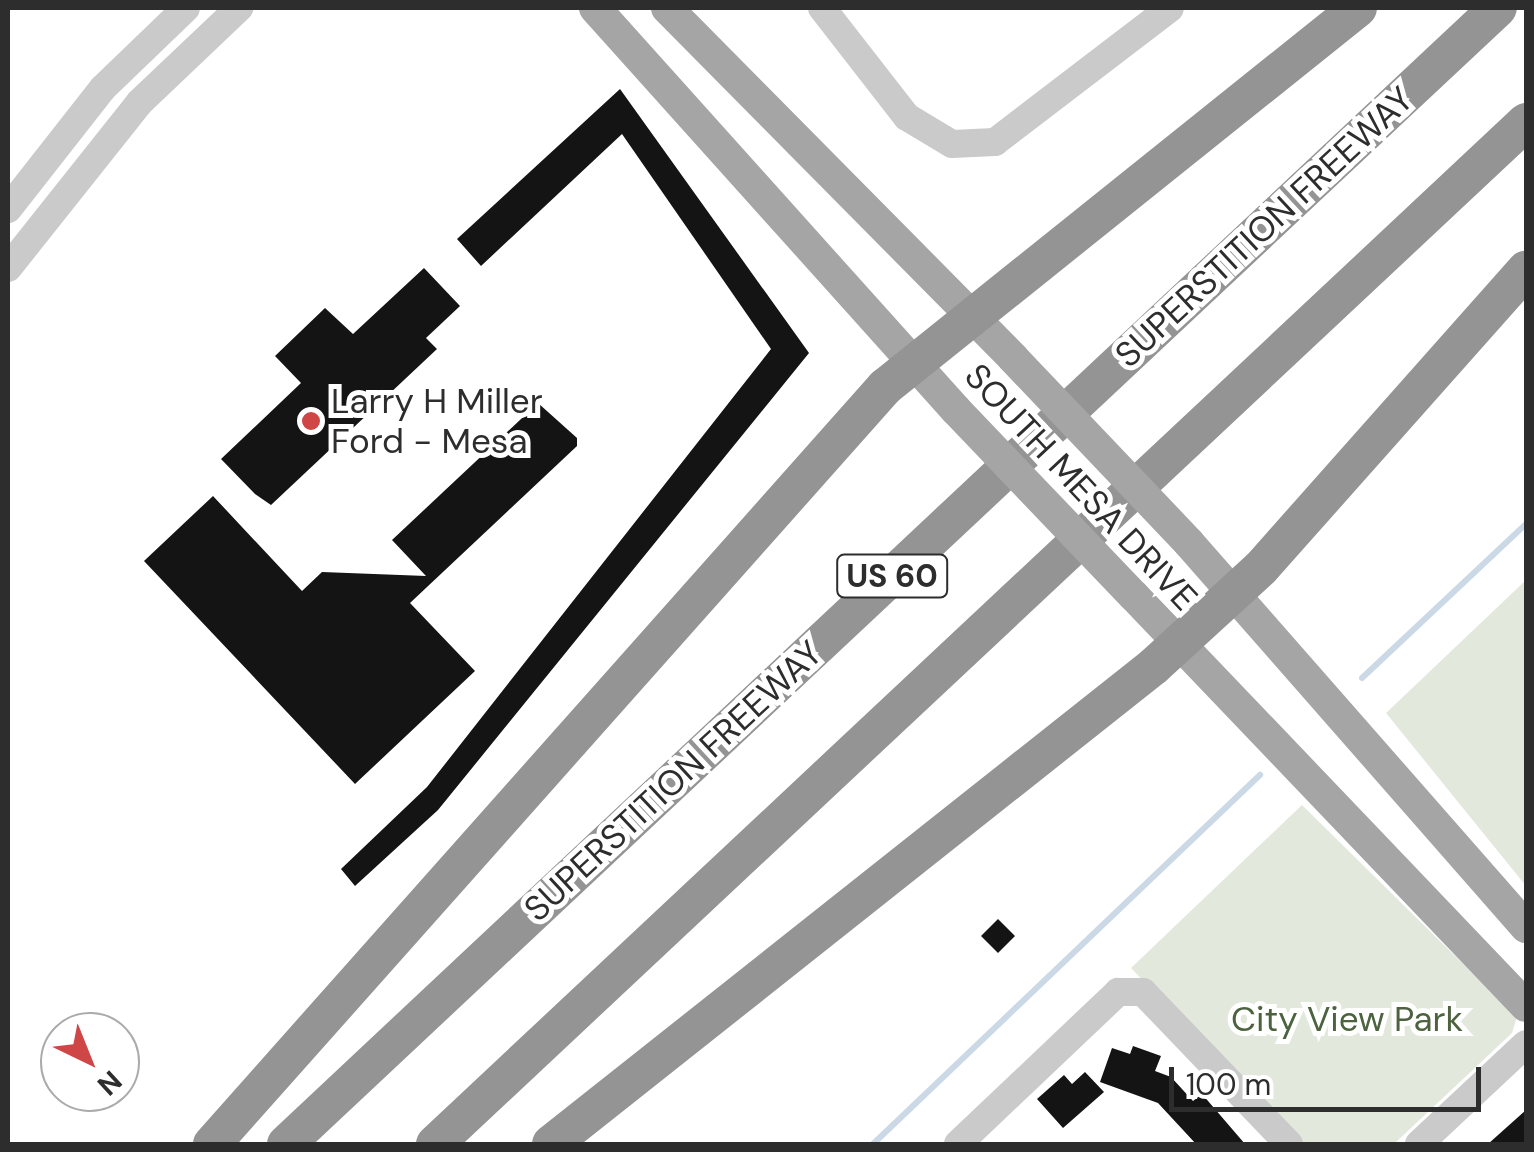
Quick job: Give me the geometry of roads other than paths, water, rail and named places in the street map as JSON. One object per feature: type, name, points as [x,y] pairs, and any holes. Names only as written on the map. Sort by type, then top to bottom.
[{"type":"highway","points":[[212,1144],[885,387],[1358,8]]},
{"type":"highway","name":"SUPERSTITION FREEWAY","points":[[286,1144],[1498,8]]},
{"type":"highway","name":"US 60","points":[[435,1144],[1526,122]]},
{"type":"highway","points":[[551,1144],[1176,646],[1235,592],[1526,270]]},
{"type":"main road","name":"SOUTH MESA DRIVE","points":[[594,8],[912,366],[1134,596],[1176,646],[1526,1006]]},
{"type":"main road","name":"SOUTH MESA DRIVE","points":[[667,8],[1190,543],[1525,923]]},
{"type":"street","points":[[8,209],[103,88],[186,8]]},
{"type":"street","points":[[8,268],[140,102],[239,8]]},
{"type":"street","points":[[822,8],[908,118],[952,144],[995,142],[1170,8]]},
{"type":"street","points":[[958,1144],[1118,992],[1143,992],[1289,1144]]},
{"type":"street","points":[[1419,1144],[1526,1044]]},
{"type":"waterway","points":[[1362,678],[1526,524]]},
{"type":"waterway","points":[[873,1144],[1260,775]]},
{"type":"place","name":"Larry H Miller Ford - Mesa","points":[[311,421]]},
{"type":"park label","name":"City View Park","points":[[1347,1019]]}]
